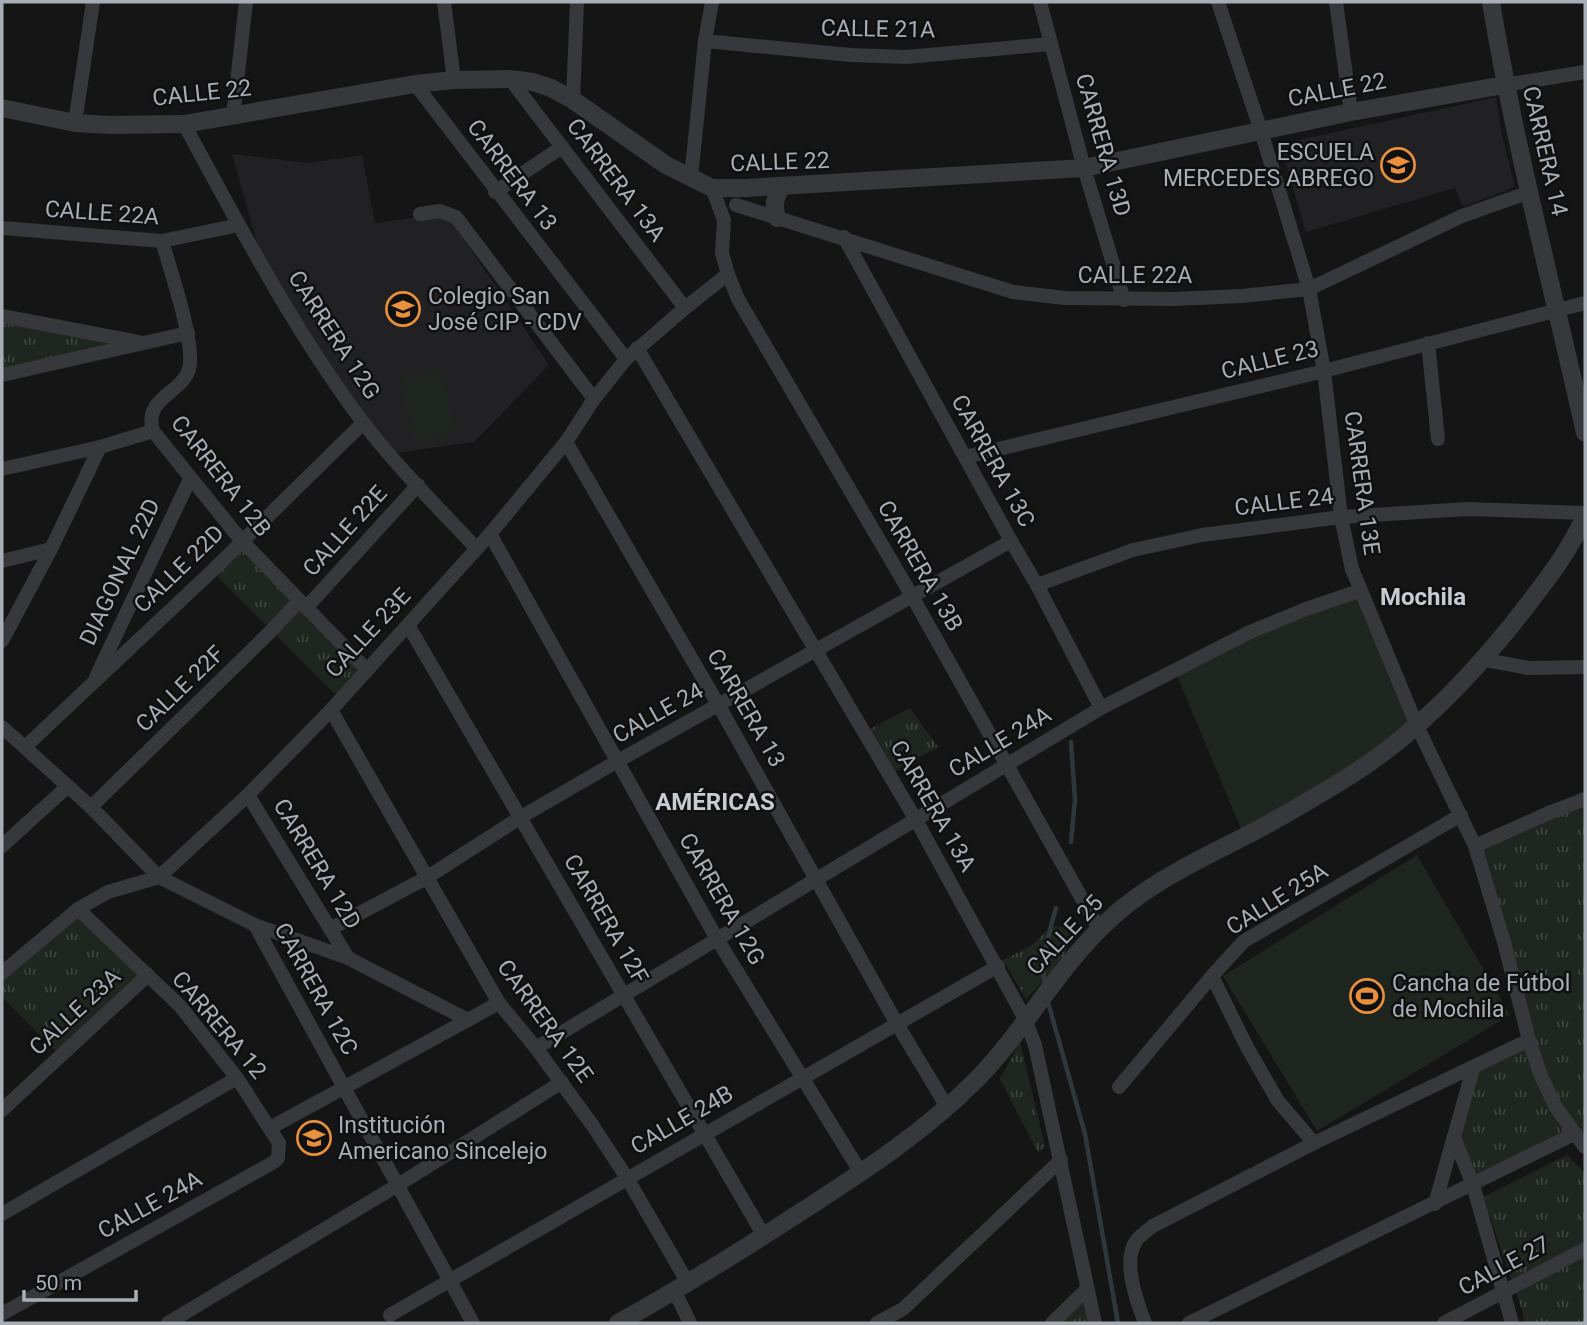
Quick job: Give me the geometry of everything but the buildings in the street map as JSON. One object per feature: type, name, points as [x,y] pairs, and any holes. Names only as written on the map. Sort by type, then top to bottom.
[{"type":"street","points":[[75,123],[93,2]]},
{"type":"street","points":[[233,117],[246,2]]},
{"type":"street","points":[[444,2],[454,80]]},
{"type":"street","name":"CARRERA 13A","points":[[573,100],[577,2]]},
{"type":"street","points":[[691,178],[705,41],[712,2]]},
{"type":"street","name":"CARRERA 13D","points":[[1040,2],[1084,168],[1124,300]]},
{"type":"street","name":"CARRERA 13E","points":[[1218,2],[1309,289],[1324,371],[1346,549],[1359,591],[1417,726],[1475,846],[1504,942],[1528,1041],[1555,1106],[1585,1147]]},
{"type":"street","points":[[1336,2],[1351,112]]},
{"type":"street","name":"CARRERA 14","points":[[1491,2],[1504,85],[1527,193],[1585,433]]},
{"type":"street","name":"CALLE 21A","points":[[705,41],[851,55],[906,57],[1051,44]]},
{"type":"street","name":"CALLE 22","points":[[2,108],[75,123],[184,124],[415,85],[454,80],[510,79],[533,82],[573,100],[666,165],[712,188],[746,188],[1084,168],[1351,112],[1585,72]]},
{"type":"street","name":"CARRERA 13A","points":[[510,79],[684,308]]},
{"type":"street","name":"CARRERA 13","points":[[415,85],[626,359]]},
{"type":"street","name":"CARRERA 12G","points":[[184,124],[239,225],[316,356],[363,423],[476,548]]},
{"type":"street","points":[[495,192],[562,146]]},
{"type":"street","points":[[777,218],[775,201],[782,187]]},
{"type":"street","name":"CARRERA 13B","points":[[712,188],[724,220],[722,253],[738,299],[912,596],[1099,929]]},
{"type":"street","points":[[724,220],[746,188]]},
{"type":"street","name":"CALLE 22A","points":[[736,205],[1013,292],[1065,298],[1124,300],[1242,296],[1309,289],[1462,216],[1527,193]]},
{"type":"street","points":[[420,214],[440,211],[456,217],[594,399]]},
{"type":"street","name":"CALLE 22A","points":[[2,228],[162,242],[239,225]]},
{"type":"street","name":"CARRERA 13C","points":[[844,237],[1037,585],[1101,708]]},
{"type":"street","name":"CARRERA 12B","points":[[162,242],[188,333],[189,369],[182,380],[155,406],[150,422],[153,431],[241,540],[366,669]]},
{"type":"street","name":"CALLE 23E","points":[[2,973],[78,909],[108,892],[159,877],[248,795],[331,710],[490,534],[566,442],[594,399],[626,359],[728,274]]},
{"type":"street","name":"CALLE 23","points":[[965,457],[1324,371],[1585,303]]},
{"type":"street","points":[[2,316],[143,343]]},
{"type":"street","points":[[2,375],[188,333]]},
{"type":"street","points":[[1428,343],[1438,439]]},
{"type":"street","name":"CARRERA 13A","points":[[637,348],[916,820],[1025,1019],[1035,1045],[1095,1323]]},
{"type":"street","name":"CALLE 22D","points":[[26,747],[363,423]]},
{"type":"street","points":[[2,469],[100,447],[153,431]]},
{"type":"street","name":"CARRERA 13","points":[[566,442],[719,706],[897,1024],[947,1107]]},
{"type":"street","points":[[2,641],[51,549],[100,447]]},
{"type":"street","name":"DIAGONAL 22D","points":[[92,684],[190,479]]},
{"type":"street","name":"CALLE 22E","points":[[302,605],[418,485]]},
{"type":"street","name":"CALLE 24","points":[[1037,585],[1144,547],[1202,535],[1341,517],[1467,509],[1585,514]]},
{"type":"street","points":[[1585,514],[1559,564],[1485,660],[1529,668],[1585,667]]},
{"type":"street","name":"CARRERA 12G","points":[[490,534],[717,939],[861,1173]]},
{"type":"street","name":"CALLE 24","points":[[330,929],[426,877],[616,762],[1011,541]]},
{"type":"street","points":[[2,561],[51,549]]},
{"type":"street","name":"CALLE 24A","points":[[536,1048],[1101,708],[1250,632],[1359,591]]},
{"type":"street","name":"CALLE 22F","points":[[91,807],[271,631],[302,605]]},
{"type":"street","name":"CARRERA 12F","points":[[408,625],[764,1236]]},
{"type":"street","name":"CALLE 25","points":[[618,1323],[764,1236],[861,1173],[947,1107],[976,1080],[1062,971],[1099,929],[1129,903],[1168,877],[1257,830],[1383,754],[1417,726],[1485,660]]},
{"type":"street","name":"CARRERA 12E","points":[[331,710],[499,1003],[562,1082],[628,1178],[681,1287],[690,1323]]},
{"type":"street","name":"CARRERA 12C","points":[[2,727],[91,807],[159,877],[254,925],[473,1323]]},
{"type":"street","points":[[2,846],[67,787]]},
{"type":"street","name":"CARRERA 12D","points":[[248,795],[348,958]]},
{"type":"street","points":[[1475,846],[1585,799]]},
{"type":"street","name":"CALLE 25A","points":[[1119,1087],[1244,941],[1461,815]]},
{"type":"street","name":"CARRERA 12","points":[[78,909],[180,1006],[237,1078],[279,1143],[279,1151]]},
{"type":"street","points":[[254,925],[348,958],[468,1020]]},
{"type":"street","name":"CALLE 24B","points":[[390,1315],[998,966]]},
{"type":"street","name":"CALLE 23A","points":[[2,1110],[148,975]]},
{"type":"street","points":[[1212,976],[1247,1047],[1278,1101],[1314,1143]]},
{"type":"street","points":[[270,1128],[499,1003]]},
{"type":"street","points":[[1145,1323],[1131,1283],[1132,1262],[1136,1241],[1153,1226],[1314,1143],[1528,1041]]},
{"type":"street","points":[[1435,1204],[1473,1069]]},
{"type":"street","points":[[2,1214],[237,1078]]},
{"type":"street","points":[[168,1323],[398,1185],[562,1082]]},
{"type":"street","points":[[1189,1323],[1574,1134]]},
{"type":"street","points":[[1454,1137],[1473,1185],[1512,1323]]},
{"type":"street","name":"CALLE 24A","points":[[2,1314],[274,1162],[279,1151]]},
{"type":"street","points":[[877,1323],[903,1309],[1061,1160]]},
{"type":"street","name":"CALLE 27","points":[[1444,1323],[1585,1249]]},
{"type":"street","points":[[1052,1323],[1087,1289]]},
{"type":"shaded area","name":"ESCUELA MERCEDES ABREGO","points":[[1496,97],[1501,131],[1515,187],[1463,207],[1455,188],[1306,232],[1280,144]]},
{"type":"shaded area","name":"Colegio San José CIP - CDV","points":[[232,154],[308,163],[362,155],[375,223],[446,213],[549,365],[474,442],[396,453],[351,398],[260,254]]},
{"type":"green space","points":[[2,316],[143,343],[2,375]]},
{"type":"green space","points":[[443,368],[454,435],[414,442],[401,378]]},
{"type":"green space","points":[[241,540],[366,669],[339,698],[212,571]]},
{"type":"green space","points":[[1359,591],[1417,726],[1244,836],[1175,671]]},
{"type":"green space","points":[[910,708],[938,747],[893,772],[870,729]]},
{"type":"green space","points":[[1585,799],[1585,1147],[1568,1137],[1473,1185],[1454,1137],[1473,1069],[1528,1040],[1475,846]]},
{"type":"green space","name":"Cancha de Fútbol de Mochila","points":[[1417,855],[1510,1015],[1317,1131],[1223,976]]},
{"type":"green space","points":[[78,909],[148,975],[56,1051],[2,997],[2,973]]},
{"type":"green space","points":[[1052,926],[1073,928],[1063,960],[1026,999],[1003,960],[1031,946]]},
{"type":"green space","points":[[1020,1042],[1045,1146],[1038,1153],[1000,1079]]},
{"type":"green space","points":[[1567,1155],[1585,1173],[1585,1323],[1525,1323],[1483,1197]]},
{"type":"green space","points":[[1087,1289],[1095,1323],[1053,1323]]},
{"type":"waterway","points":[[1071,742],[1075,800],[1071,842]]},
{"type":"waterway","points":[[1045,986],[1044,956],[1056,908]]},
{"type":"waterway","points":[[1048,1002],[1085,1134],[1118,1323]]},
{"type":"place","name":"ESCUELA MERCEDES ABREGO","points":[[1398,165]]},
{"type":"place","name":"Colegio San José CIP - CDV","points":[[403,309]]},
{"type":"place","name":"Cancha de Fútbol de Mochila","points":[[1367,996]]},
{"type":"place","name":"Institución Americano Sincelejo","points":[[314,1138]]},
{"type":"district","name":"Mochila","points":[[1423,597]]},
{"type":"district","name":"AMÉRICAS","points":[[715,802]]}]
